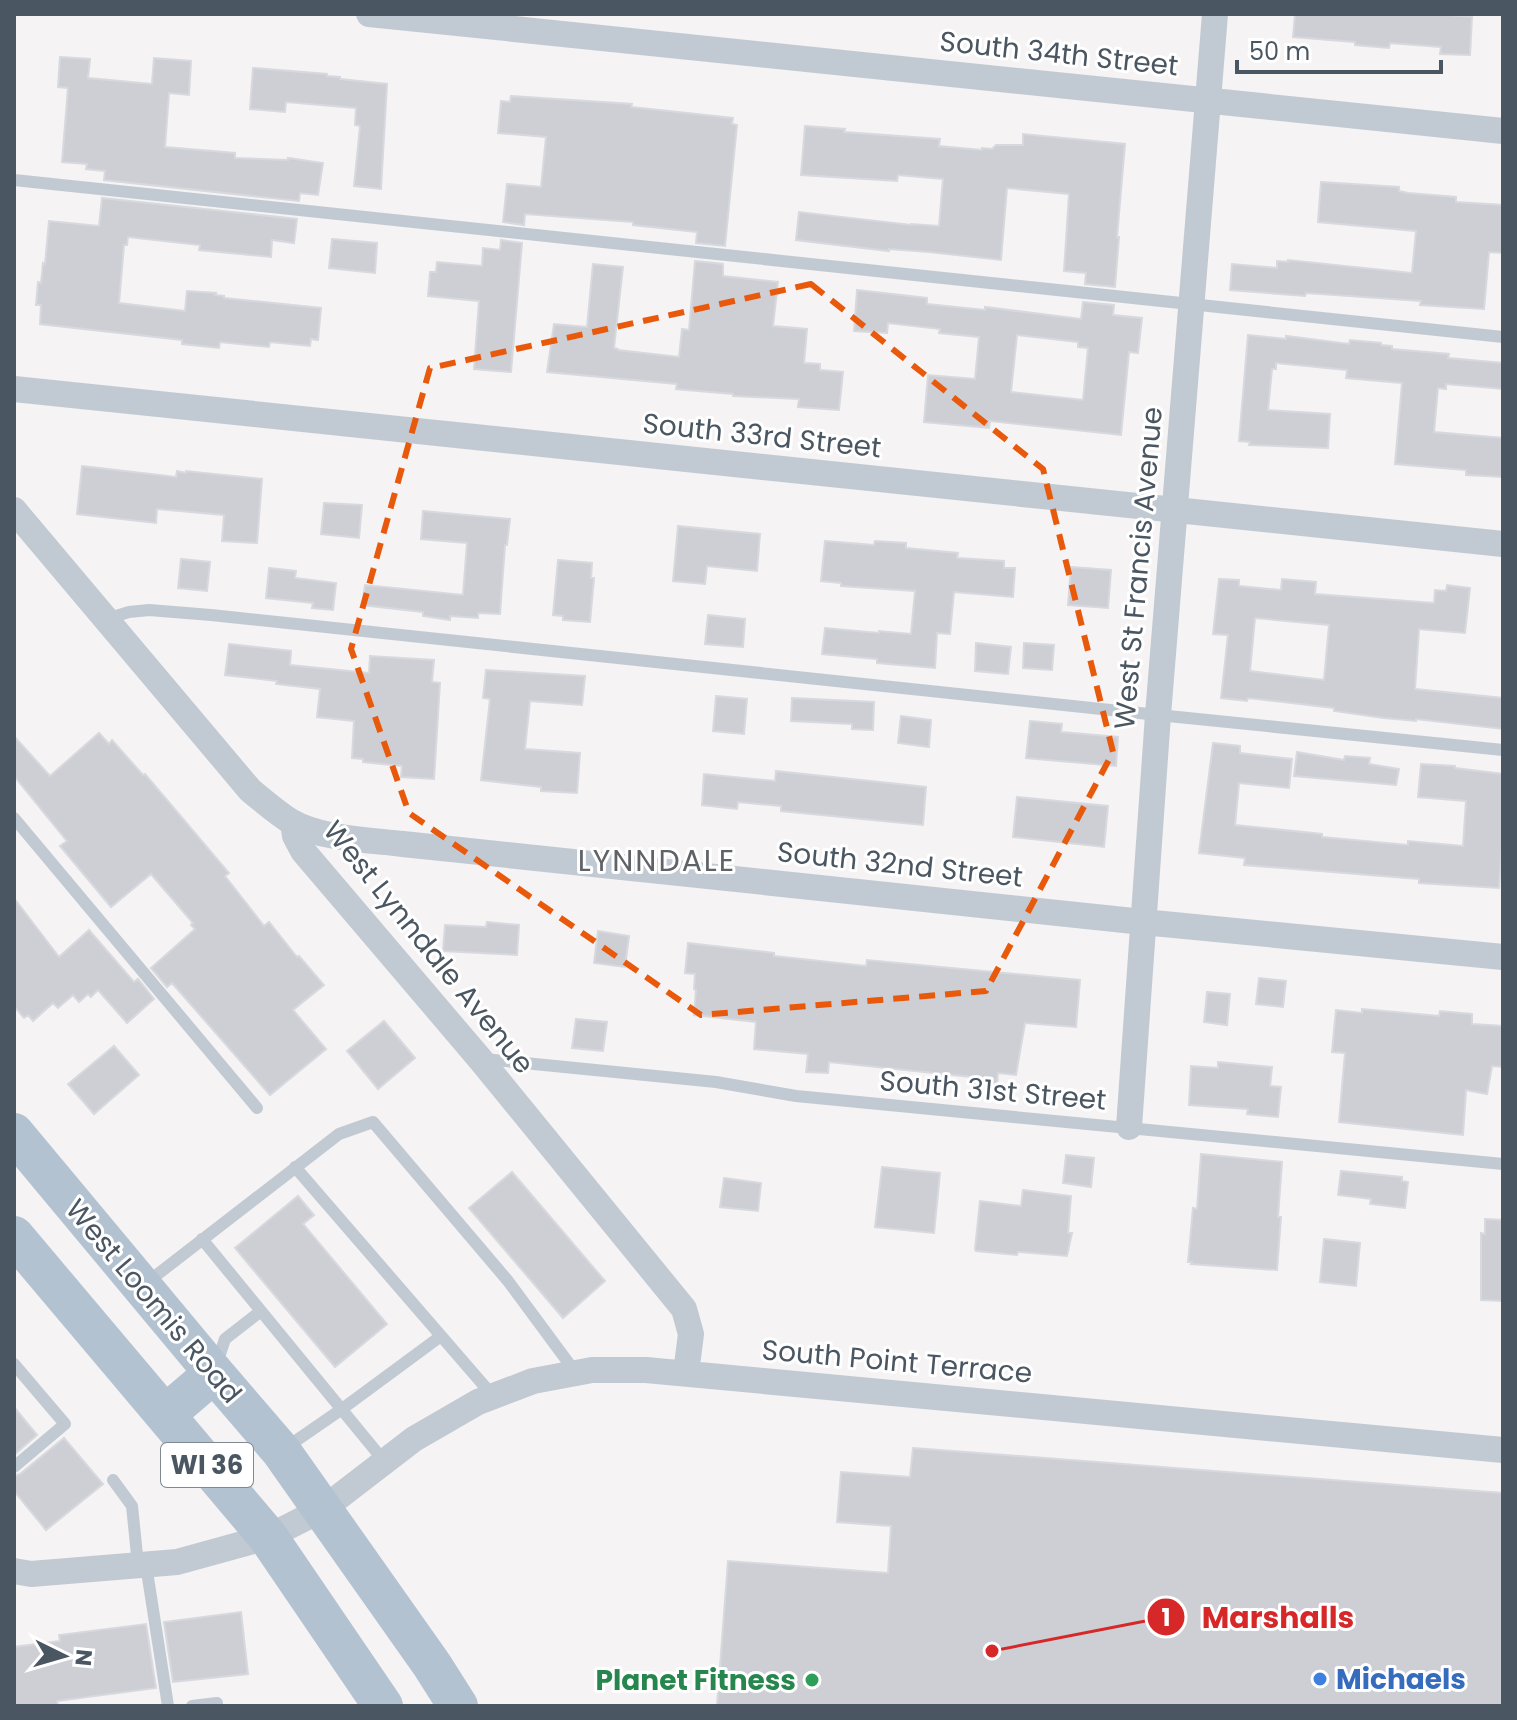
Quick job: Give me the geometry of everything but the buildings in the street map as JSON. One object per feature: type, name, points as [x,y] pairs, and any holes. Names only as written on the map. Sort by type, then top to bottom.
[{"type":"main road","name":"West Loomis Road","points":[[14,1133],[281,1451],[458,1706]]},
{"type":"main road","name":"WI 36","points":[[14,1236],[268,1537],[383,1706]]},
{"type":"main road","points":[[165,1415],[214,1373]]},
{"type":"street","name":"South 34th Street","points":[[369,14],[1503,131]]},
{"type":"street","name":"West St Francis Avenue","points":[[1129,1127],[1158,715],[1215,14]]},
{"type":"street","name":"South 33rd Street","points":[[14,389],[1503,544]]},
{"type":"street","name":"West Lynndale Avenue","points":[[14,510],[250,790],[293,823],[295,836],[303,851],[480,1059],[684,1309],[691,1334],[686,1373]]},
{"type":"street","name":"South 32nd Street","points":[[293,823],[367,840],[1503,957]]},
{"type":"street","name":"South Point Terrace","points":[[14,1571],[31,1574],[177,1562],[268,1537],[323,1509],[414,1439],[478,1402],[533,1381],[592,1370],[686,1373],[1503,1450]]},
{"type":"lane","points":[[14,180],[1503,337]]},
{"type":"lane","points":[[106,619],[149,610],[211,615],[1503,750]]},
{"type":"lane","points":[[14,818],[257,1108]]},
{"type":"lane","name":"South 31st Street","points":[[480,1059],[716,1082],[796,1096],[1503,1164]]},
{"type":"lane","points":[[141,1286],[339,1134],[373,1122],[508,1281],[576,1373]]},
{"type":"lane","points":[[295,1167],[493,1396]]},
{"type":"lane","points":[[202,1239],[384,1461]]},
{"type":"lane","points":[[214,1373],[225,1339],[261,1311]]},
{"type":"lane","points":[[281,1451],[441,1336]]},
{"type":"lane","points":[[14,1364],[65,1424],[14,1467]]},
{"type":"lane","points":[[113,1480],[132,1506],[168,1706]]},
{"type":"lane","points":[[192,1706],[217,1703]]},
{"type":"highlighted area","points":[[811,284],[1043,469],[1113,752],[986,991],[701,1015],[409,813],[351,649],[430,368]]},
{"type":"place","name":"Marshalls","points":[[992,1651]]},
{"type":"place","name":"Michaels","points":[[1320,1679]]},
{"type":"place","name":"Planet Fitness","points":[[812,1680]]},
{"type":"district","name":"LYNNDALE","points":[[657,861]]}]
